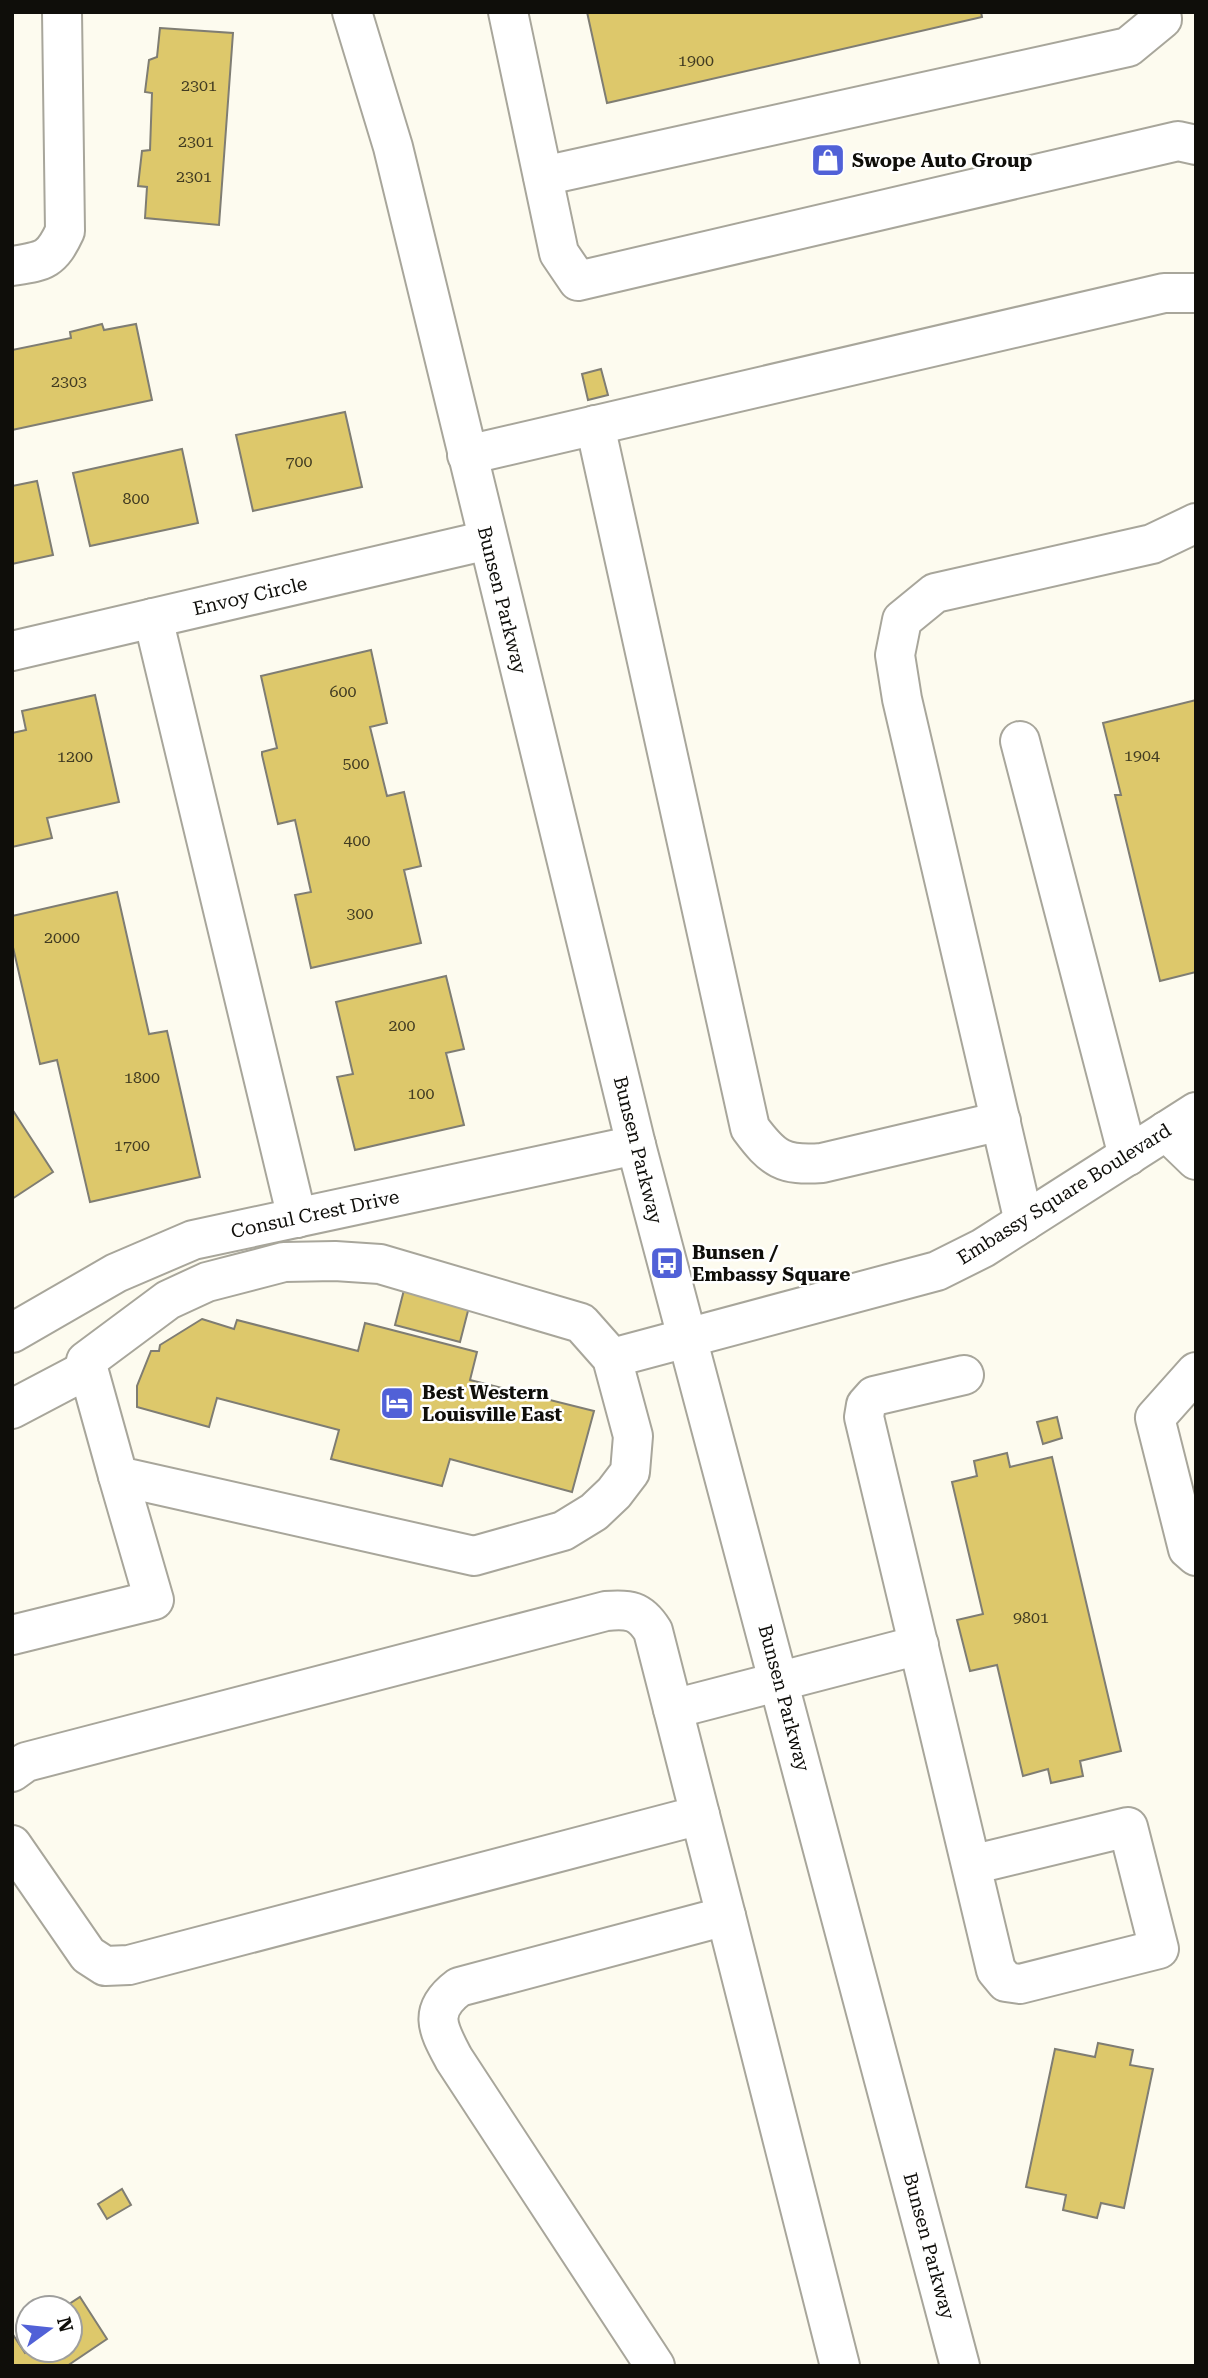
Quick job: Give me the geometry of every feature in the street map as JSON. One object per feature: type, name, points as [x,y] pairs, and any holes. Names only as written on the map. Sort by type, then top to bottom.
[{"type":"street","points":[[12,267],[37,262],[55,252],[65,231],[62,12]]},
{"type":"street","name":"Bunsen Parkway","points":[[352,12],[393,147],[636,1145],[960,2366]]},
{"type":"street","points":[[508,12],[559,253],[578,281],[1178,141],[1196,145]]},
{"type":"street","points":[[543,176],[1128,47],[1163,19],[1161,12]]},
{"type":"street","points":[[467,455],[1164,293],[1196,293]]},
{"type":"street","points":[[595,425],[750,1128],[768,1153],[794,1165],[822,1163],[1001,1121]]},
{"type":"street","points":[[1024,1222],[902,699],[895,655],[902,620],[935,593],[1152,544],[1196,523]]},
{"type":"street","name":"Envoy Circle","points":[[12,651],[488,540]]},
{"type":"street","points":[[153,618],[297,1218]]},
{"type":"street","points":[[1020,741],[1128,1156]]},
{"type":"street","points":[[1181,1122],[1196,1160]]},
{"type":"street","name":"Embassy Square Boulevard","points":[[612,1359],[937,1270],[983,1248],[1181,1122]]},
{"type":"street","name":"Consul Crest Drive","points":[[12,1333],[116,1273],[192,1240],[636,1145]]},
{"type":"street","points":[[12,1635],[154,1600],[118,1476],[86,1361],[168,1300],[207,1282],[284,1262],[380,1264],[581,1323],[612,1359],[633,1436],[630,1472],[614,1493],[594,1512],[563,1531],[474,1556],[118,1476]]},
{"type":"street","points":[[12,1409],[88,1369]]},
{"type":"street","points":[[1196,1372],[1155,1418],[1188,1549],[1196,1556]]},
{"type":"street","points":[[964,1375],[874,1396],[866,1405],[864,1417],[996,1970],[1006,1982],[1020,1984],[1159,1949],[1128,1827],[971,1865]]},
{"type":"street","points":[[12,1772],[26,1762],[606,1611],[628,1609],[644,1616],[653,1631],[840,2366]]},
{"type":"street","points":[[673,1709],[919,1645]]},
{"type":"street","points":[[12,1845],[88,1955],[105,1966],[129,1965],[700,1815]]},
{"type":"street","points":[[655,2366],[454,2059],[440,2033],[437,2014],[445,1997],[458,1987],[726,1916]]},
{"type":"building","points":[[587,12],[981,12],[982,17],[607,103]]},
{"type":"building","points":[[160,28],[233,33],[219,225],[145,218],[147,187],[138,186],[142,151],[150,150],[152,93],[145,92],[149,60],[157,57]]},
{"type":"building","points":[[102,324],[104,330],[136,324],[152,400],[12,430],[12,350],[71,338],[70,332]]},
{"type":"building","points":[[601,369],[608,395],[588,400],[582,374]]},
{"type":"building","points":[[345,412],[362,487],[253,511],[236,435]]},
{"type":"building","points":[[182,449],[198,523],[90,546],[73,473]]},
{"type":"building","points":[[37,481],[53,555],[12,564],[12,486]]},
{"type":"building","points":[[371,650],[387,723],[370,727],[387,796],[404,792],[421,866],[404,870],[421,943],[311,968],[295,895],[311,892],[295,820],[278,824],[262,755],[262,752],[277,748],[261,676]]},
{"type":"building","points":[[95,695],[119,802],[47,818],[52,838],[12,847],[12,733],[26,730],[22,711]]},
{"type":"building","points":[[1196,700],[1196,972],[1160,981],[1115,795],[1121,795],[1103,723]]},
{"type":"building","points":[[117,892],[149,1034],[167,1031],[200,1177],[90,1202],[57,1060],[40,1064],[12,943],[12,916]]},
{"type":"building","points":[[446,976],[464,1049],[446,1053],[464,1125],[355,1150],[337,1077],[353,1074],[336,1002]]},
{"type":"building","points":[[12,1109],[53,1172],[12,1199]]},
{"type":"building","points":[[405,1286],[470,1303],[460,1342],[395,1325]]},
{"type":"building","name":"Best Western Louisville East","points":[[202,1319],[234,1329],[237,1320],[358,1351],[365,1323],[477,1352],[470,1380],[594,1411],[572,1492],[450,1459],[442,1486],[331,1459],[339,1430],[217,1398],[209,1427],[137,1407],[137,1386],[151,1351],[159,1351],[160,1345]]},
{"type":"building","points":[[1057,1417],[1062,1438],[1043,1444],[1037,1422]]},
{"type":"building","points":[[1007,1453],[1010,1467],[1052,1457],[1121,1751],[1080,1761],[1083,1776],[1051,1783],[1048,1769],[1023,1776],[997,1665],[970,1671],[957,1620],[983,1614],[952,1482],[977,1476],[974,1461]]},
{"type":"building","points":[[1098,2043],[1133,2050],[1130,2065],[1153,2069],[1124,2208],[1101,2203],[1097,2218],[1063,2210],[1066,2195],[1026,2187],[1055,2049],[1095,2057]]},
{"type":"building","points":[[122,2189],[131,2205],[107,2219],[98,2204]]},
{"type":"building","points":[[84,2303],[107,2339],[84,2355]]},
{"type":"building","points":[[12,2333],[14,2364],[70,2364],[12,2366]]},
{"type":"place","name":"Swope Auto Group","points":[[828,160]]},
{"type":"place","name":"Bunsen / Embassy Square","points":[[667,1263]]},
{"type":"place","name":"Best Western Louisville East","points":[[397,1403]]}]
